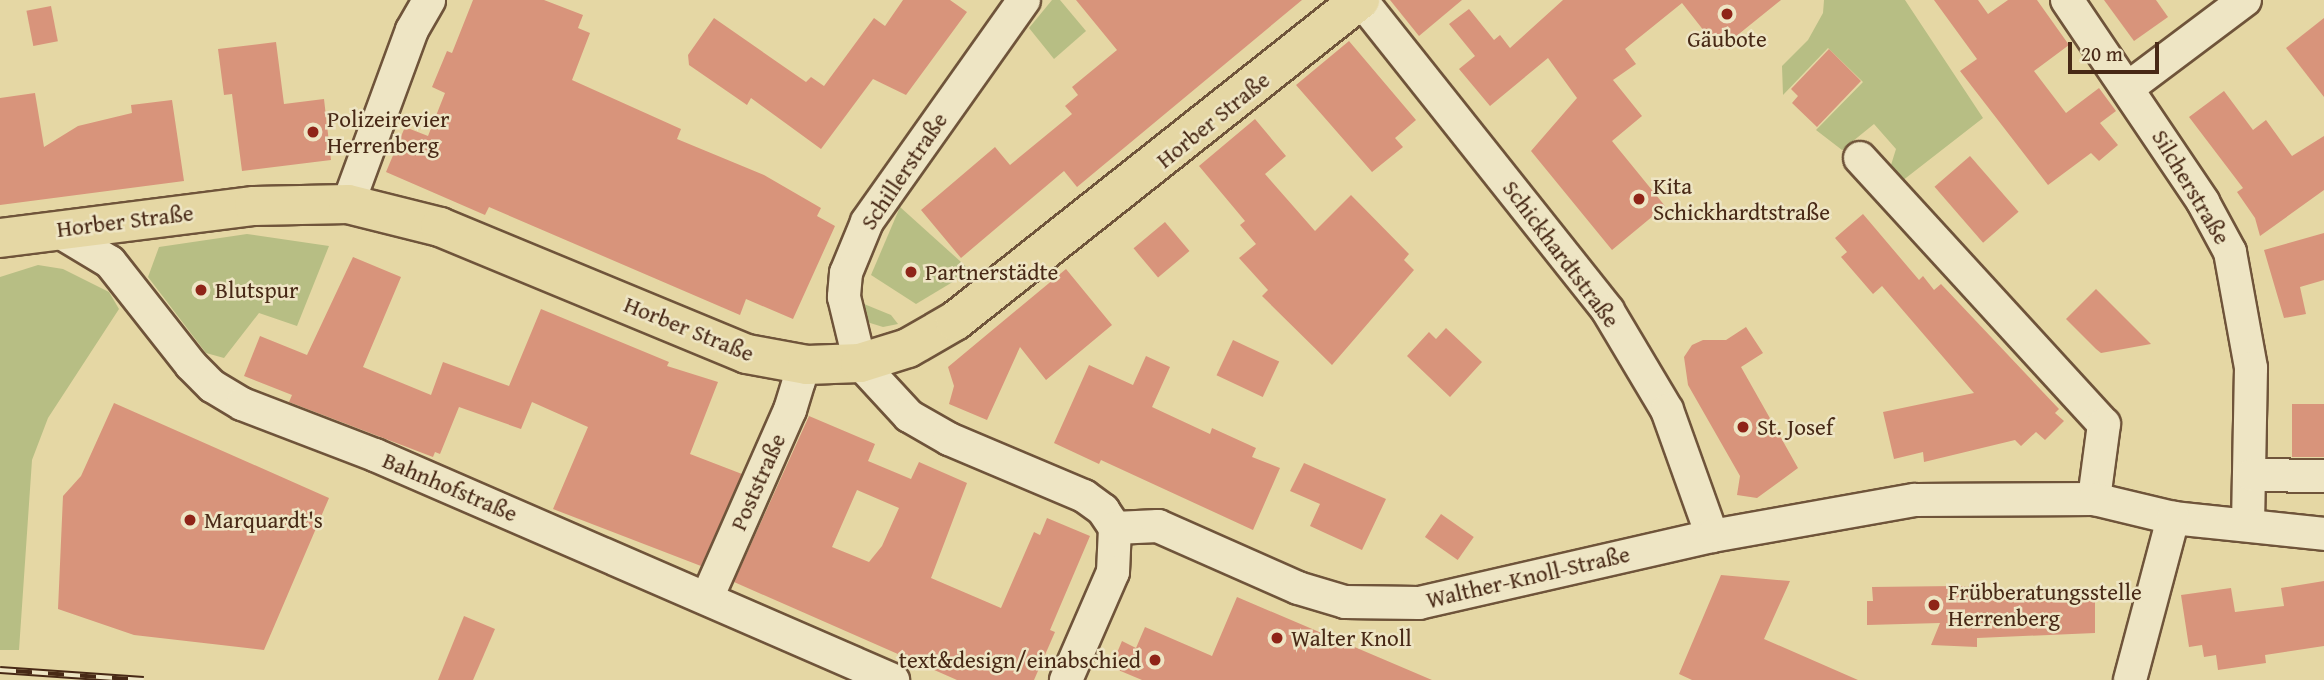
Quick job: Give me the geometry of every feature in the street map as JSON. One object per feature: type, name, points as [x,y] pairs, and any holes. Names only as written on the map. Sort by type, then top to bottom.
[{"type":"main road","name":"Horber Straße","points":[[0,238],[254,206],[348,204],[440,227],[737,350],[797,363],[860,363],[908,348],[955,321],[1159,164],[1361,0]]},
{"type":"street","points":[[348,204],[412,30],[429,0]]},
{"type":"street","name":"Schillerstraße","points":[[860,363],[844,293],[856,244],[896,177],[1024,0]]},
{"type":"street","name":"Schickhardtstraße","points":[[1361,0],[1608,311],[1667,410],[1713,536]]},
{"type":"street","name":"Silcherstraße","points":[[2067,0],[2129,87],[2203,202],[2230,252],[2251,368],[2252,475],[2248,525]]},
{"type":"street","points":[[2129,87],[2245,0]]},
{"type":"street","points":[[1860,158],[2104,424],[2094,499]]},
{"type":"street","name":"Bahnhofstraße","points":[[55,229],[110,262],[191,365],[212,386],[242,404],[375,455],[893,680]]},
{"type":"street","name":"Poststraße","points":[[707,598],[793,400],[799,381],[797,363]]},
{"type":"street","points":[[860,363],[893,401],[923,425],[1084,496],[1103,510],[1115,528],[1113,572],[1066,680]]},
{"type":"street","points":[[2252,475],[2324,476]]},
{"type":"street","name":"Walther-Knoll-Straße","points":[[1115,528],[1158,526],[1298,588],[1346,602],[1419,603],[1713,536],[1915,500],[2094,499],[2173,518],[2324,534]]},
{"type":"street","points":[[2130,680],[2173,518]]},
{"type":"green space","points":[[1052,0],[1060,0],[1086,31],[1054,59],[1029,28]]},
{"type":"green space","points":[[1824,0],[1905,0],[1983,118],[1902,181],[1891,165],[1896,149],[1874,124],[1842,150],[1816,130],[1863,82],[1828,48],[1783,95],[1782,66],[1808,40],[1823,13]]},
{"type":"green space","points":[[900,207],[971,271],[916,304],[871,275]]},
{"type":"green space","points":[[247,234],[329,246],[297,326],[259,313],[224,358],[206,353],[148,277],[159,247]]},
{"type":"green space","points":[[38,265],[63,269],[109,292],[119,309],[48,418],[32,460],[19,650],[0,650],[0,277]]},
{"type":"green space","points":[[864,304],[891,315],[898,324],[883,327],[867,322],[857,305]]},
{"type":"building","points":[[473,0],[544,0],[583,15],[578,28],[590,33],[572,80],[681,129],[677,139],[764,175],[821,208],[817,216],[835,226],[793,319],[746,299],[740,315],[489,207],[485,215],[386,172],[405,127],[428,136],[445,93],[432,87],[447,51],[452,53]]},
{"type":"building","points":[[903,0],[950,0],[967,12],[906,95],[873,79],[821,149],[751,98],[747,105],[689,65],[688,55],[714,18],[806,82],[811,77],[824,86],[874,18],[885,26]]},
{"type":"building","points":[[1076,0],[1302,0],[1077,187],[1064,171],[961,258],[921,210],[995,147],[1010,165],[1072,114],[1065,106],[1078,95],[1072,87],[1117,50]]},
{"type":"building","points":[[1390,0],[1462,0],[1419,36]]},
{"type":"building","points":[[1563,0],[1781,0],[1719,50],[1682,3],[1625,49],[1636,64],[1613,80],[1642,116],[1612,141],[1665,206],[1612,250],[1531,151],[1577,98],[1548,58],[1490,106],[1459,69],[1475,56],[1449,24],[1469,9],[1494,40],[1500,35],[1510,48]]},
{"type":"building","points":[[1934,0],[1978,0],[1988,14],[2008,0],[2037,0],[2069,45],[2034,71],[2066,113],[2099,88],[2116,111],[2100,123],[2118,145],[2099,161],[2091,153],[2048,185],[1960,71],[1977,59]]},
{"type":"building","points":[[2104,0],[2156,0],[2168,17],[2134,41]]},
{"type":"building","points":[[51,6],[58,41],[33,46],[26,11]]},
{"type":"building","points":[[2324,18],[2324,97],[2286,48]]},
{"type":"building","points":[[1349,41],[1416,120],[1395,138],[1403,147],[1372,172],[1296,85]]},
{"type":"building","points":[[276,42],[284,104],[324,99],[331,160],[242,171],[232,94],[224,95],[218,49]]},
{"type":"building","points":[[1829,49],[1861,81],[1817,127],[1792,103],[1798,96],[1791,89]]},
{"type":"building","points":[[2224,91],[2253,130],[2266,120],[2292,156],[2324,136],[2324,190],[2260,236],[2255,218],[2237,192],[2243,188],[2189,117]]},
{"type":"building","points":[[35,93],[44,147],[78,126],[132,113],[131,105],[172,100],[184,181],[0,205],[0,98]]},
{"type":"building","points":[[1255,119],[1286,156],[1265,174],[1315,231],[1351,195],[1409,254],[1404,260],[1414,270],[1332,365],[1262,296],[1268,290],[1239,258],[1256,244],[1240,225],[1245,221],[1199,166]]},
{"type":"building","points":[[1970,156],[2019,212],[1983,243],[1935,187]]},
{"type":"building","points":[[1863,214],[1919,280],[1923,276],[1934,290],[1941,284],[2059,409],[2055,413],[2064,421],[2045,440],[2036,432],[2021,446],[2015,440],[1924,462],[1923,452],[1894,459],[1883,412],[1974,393],[1882,286],[1873,294],[1841,257],[1847,252],[1835,238]]},
{"type":"building","points":[[1165,222],[1189,251],[1158,277],[1134,248]]},
{"type":"building","points":[[2324,233],[2324,280],[2300,287],[2306,314],[2284,318],[2264,250]]},
{"type":"building","points":[[353,257],[401,277],[363,367],[431,395],[443,362],[509,386],[541,309],[669,362],[667,366],[718,382],[690,454],[742,474],[701,566],[553,509],[588,427],[532,402],[521,429],[459,407],[440,454],[435,452],[433,457],[289,402],[292,395],[244,376],[260,336],[307,355]]},
{"type":"building","points":[[1066,269],[1112,325],[1046,380],[1020,347],[987,420],[949,404],[954,386],[948,367]]},
{"type":"building","points":[[2096,289],[2151,344],[2101,353],[2066,319]]},
{"type":"building","name":"St. Josef","points":[[1746,327],[1763,353],[1741,367],[1798,468],[1757,498],[1737,495],[1740,476],[1688,385],[1684,357],[1692,345],[1703,340],[1726,340]]},
{"type":"building","points":[[1446,328],[1482,362],[1450,397],[1407,356],[1429,332],[1436,339]]},
{"type":"building","points":[[1233,340],[1279,362],[1263,397],[1217,375]]},
{"type":"building","points":[[1146,356],[1170,367],[1152,407],[1210,434],[1212,428],[1256,448],[1252,457],[1280,468],[1253,530],[1101,460],[1099,464],[1054,443],[1089,365],[1133,385]]},
{"type":"building","name":"Marquardt's","points":[[114,403],[329,498],[264,650],[134,635],[58,609],[63,496],[81,476]]},
{"type":"building","points":[[2292,404],[2324,404],[2324,457],[2292,457]]},
{"type":"building","points":[[809,416],[875,444],[868,461],[911,479],[919,462],[967,483],[931,578],[1001,608],[1034,532],[1040,535],[1047,518],[1090,536],[1050,630],[1055,632],[1034,680],[957,680],[734,582]],"holes":[[[857,490],[899,508],[882,546],[869,562],[832,547]]]},
{"type":"building","points":[[1304,463],[1386,499],[1362,550],[1310,526],[1320,504],[1290,491]]},
{"type":"building","points":[[1441,514],[1474,537],[1458,560],[1425,537]]},
{"type":"building","points":[[1721,575],[1790,581],[1764,639],[1858,680],[1692,680],[1679,674]]},
{"type":"building","points":[[2324,581],[2324,646],[2265,655],[2266,663],[2218,670],[2216,655],[2204,657],[2202,645],[2189,647],[2181,595],[2231,588],[2235,612],[2284,606],[2281,588]]},
{"type":"building","points":[[1955,586],[2055,592],[2095,589],[2095,633],[1977,638],[1977,647],[1931,645],[1940,623],[1867,625],[1867,601],[1873,601],[1872,587]]},
{"type":"building","name":"Walter Knoll","points":[[1237,597],[1432,680],[1142,680],[1111,667],[1122,641],[1136,648],[1145,627],[1212,656]]},
{"type":"building","points":[[464,616],[495,629],[473,680],[438,680]]},
{"type":"railway","points":[[0,670],[144,680]]},
{"type":"place","name":"Gäubote","points":[[1727,14]]},
{"type":"place","name":"Polizeirevier Herrenberg","points":[[313,132]]},
{"type":"place","name":"Kita Schickhardtstraße","points":[[1639,199]]},
{"type":"place","name":"Partnerstädte","points":[[911,272]]},
{"type":"place","name":"Blutspur","points":[[201,290]]},
{"type":"place","name":"St. Josef","points":[[1743,427]]},
{"type":"place","name":"Marquardt's","points":[[190,520]]},
{"type":"place","name":"Frübberatungsstelle Herrenberg","points":[[1934,605]]},
{"type":"place","name":"Walter Knoll","points":[[1277,638]]},
{"type":"place","name":"text&design/einabschied","points":[[1155,660]]}]
